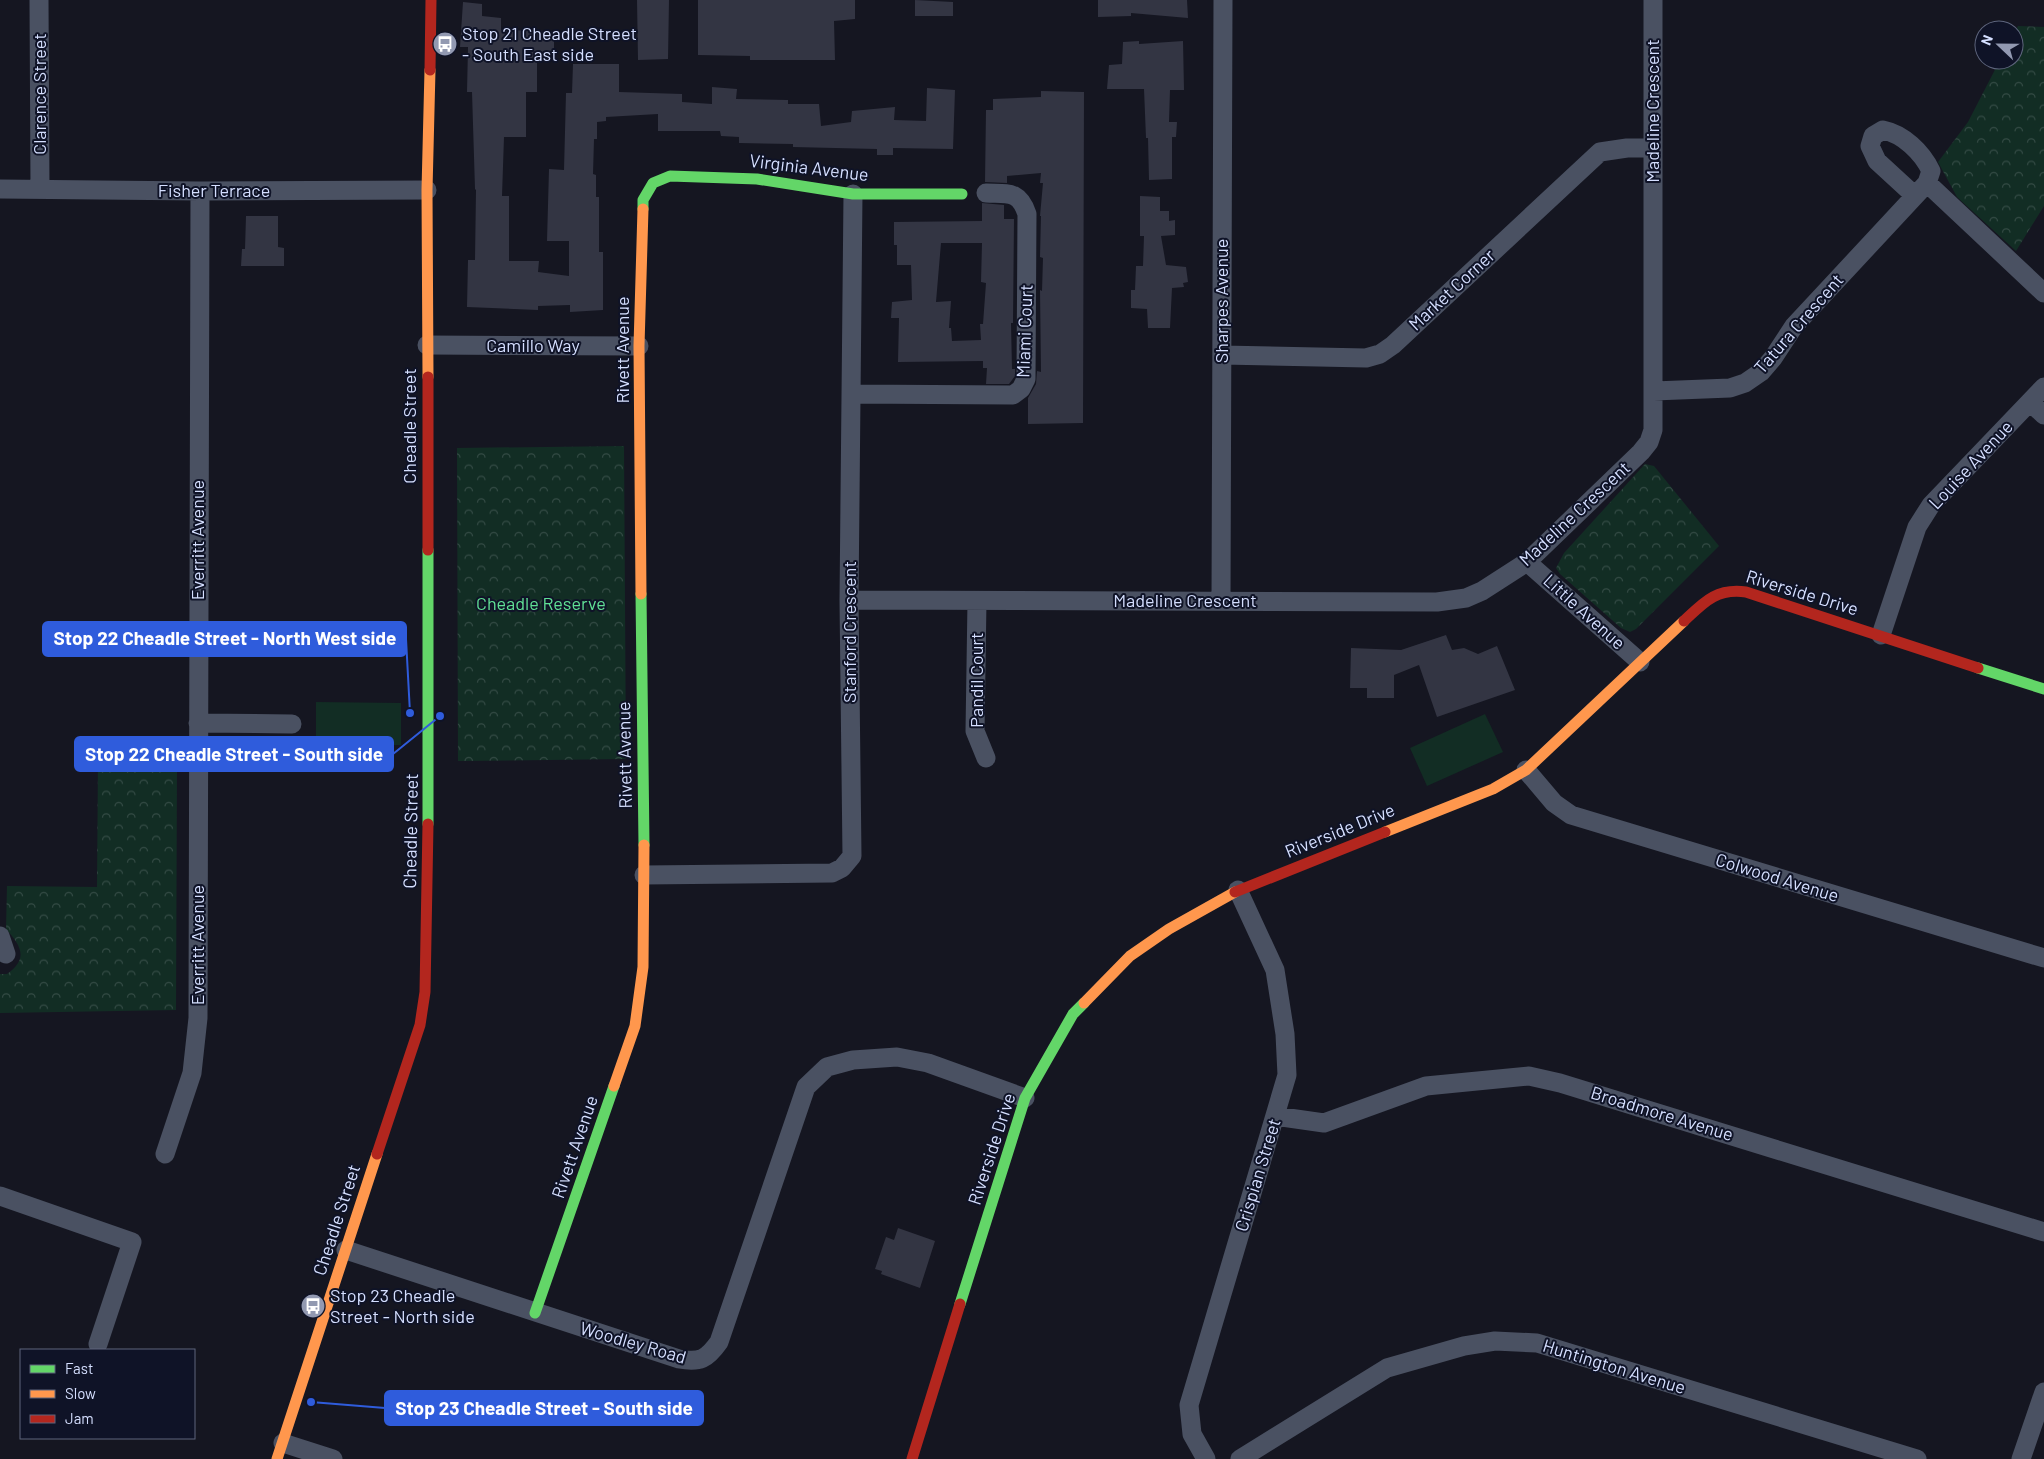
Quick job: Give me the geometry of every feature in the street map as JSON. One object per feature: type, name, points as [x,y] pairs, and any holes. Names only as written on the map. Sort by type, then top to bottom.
[{"type":"street","name":"Clarence Street","points":[[39,0],[40,188]]},
{"type":"street","name":"Cheadle Street","points":[[280,1451],[420,1025],[425,992],[430,793],[427,190],[431,0]]},
{"type":"street","name":"Sharpes Avenue","points":[[1221,601],[1223,0]]},
{"type":"street","name":"Madeline Crescent","points":[[849,600],[1437,602],[1466,598],[1482,591],[1527,562],[1645,447],[1653,430],[1653,0]]},
{"type":"street","name":"Market Corner","points":[[1222,355],[1366,358],[1380,354],[1400,338],[1600,152],[1628,148],[1652,148]]},
{"type":"street","name":"Virginia Avenue","points":[[653,182],[670,176],[757,178],[853,194],[962,194]]},
{"type":"street","name":"Rivett Avenue","points":[[535,1313],[635,1026],[643,967],[644,875],[639,346],[643,200],[653,182]]},
{"type":"street","name":"Fisher Terrace","points":[[0,189],[40,188],[200,192],[427,190]]},
{"type":"street","name":"Tatura Crescent","points":[[1654,391],[1730,388],[1745,384],[1761,372],[1773,358],[1794,326],[1920,189],[2044,293]]},
{"type":"street","name":"Everritt Avenue","points":[[165,1154],[192,1073],[198,1018],[200,192]]},
{"type":"street","name":"Miami Court","points":[[852,394],[1013,394],[1022,388],[1026,379],[1027,214],[1023,202],[1012,194],[986,193]]},
{"type":"street","name":"Stanford Crescent","points":[[644,875],[832,872],[842,868],[852,856],[849,600],[853,194]]},
{"type":"street","name":"Camillo Way","points":[[428,345],[639,346]]},
{"type":"street","name":"Louise Avenue","points":[[1881,635],[1917,526],[1931,505],[2037,408],[2044,387]]},
{"type":"street","name":"Little Avenue","points":[[1527,562],[1640,662]]},
{"type":"street","name":"Riverside Drive","points":[[912,1459],[1025,1098],[1073,1014],[1130,956],[1169,929],[1238,890],[1493,789],[1526,770],[1708,598],[1731,590],[1746,592],[2044,689]]},
{"type":"street","name":"Pandil Court","points":[[977,601],[974,731],[986,758]]},
{"type":"street","points":[[198,723],[292,724]]},
{"type":"street","name":"Colwood Avenue","points":[[1526,770],[1554,803],[1570,815],[2044,958]]},
{"type":"street","name":"Crispian Street","points":[[1206,1459],[1192,1434],[1189,1405],[1287,1075],[1285,1034],[1275,970],[1238,890]]},
{"type":"street","points":[[0,936],[6,954]]},
{"type":"street","name":"Woodley Road","points":[[346,1250],[679,1359],[702,1360],[712,1352],[719,1342],[806,1087],[827,1067],[852,1060],[896,1057],[928,1063],[1025,1098]]},
{"type":"street","name":"Broadmore Avenue","points":[[1275,1116],[1324,1124],[1426,1086],[1529,1076],[1560,1083],[2044,1232]]},
{"type":"street","points":[[0,1196],[132,1242],[98,1344]]},
{"type":"street","name":"Huntington Avenue","points":[[1240,1459],[1386,1368],[1464,1346],[1495,1341],[1537,1343],[1917,1459]]},
{"type":"street","points":[[2021,1459],[2044,1392]]},
{"type":"street","points":[[280,1451],[333,1459]]},
{"type":"green space","points":[[2024,26],[2044,27],[2044,206],[2016,251],[1957,197],[1938,162],[1968,122],[1995,70],[2024,70]]},
{"type":"green space","name":"Cheadle Reserve","points":[[624,446],[626,759],[458,761],[457,448]]},
{"type":"green space","points":[[1645,464],[1654,466],[1719,546],[1636,629],[1630,632],[1621,628],[1560,574],[1556,568],[1564,553]]},
{"type":"green space","points":[[316,702],[401,703],[401,745],[316,745]]},
{"type":"green space","points":[[1485,714],[1503,752],[1427,786],[1410,748]]},
{"type":"green space","points":[[98,761],[177,763],[176,1010],[0,1013],[0,974],[7,974],[18,963],[20,957],[19,946],[6,929],[7,886],[97,887]]},
{"type":"building","points":[[637,0],[669,0],[668,59],[638,60]]},
{"type":"building","points":[[698,0],[855,0],[855,19],[834,21],[835,60],[750,60],[750,56],[698,55]]},
{"type":"building","points":[[915,0],[953,2],[953,16],[915,16]]},
{"type":"building","points":[[1098,0],[1187,0],[1188,18],[1131,13],[1131,16],[1098,17]]},
{"type":"building","points":[[463,2],[482,4],[482,16],[501,18],[501,30],[554,31],[554,53],[537,52],[537,92],[526,92],[526,137],[504,137],[502,196],[509,196],[509,261],[539,261],[538,272],[569,276],[569,241],[547,241],[549,169],[564,170],[566,93],[572,93],[573,64],[619,64],[619,92],[682,94],[682,102],[712,104],[712,87],[737,89],[736,99],[788,100],[788,104],[819,104],[821,126],[851,122],[852,111],[895,107],[894,120],[926,121],[927,88],[955,90],[953,149],[893,148],[893,155],[877,155],[877,149],[793,147],[793,144],[739,143],[739,137],[721,136],[720,131],[658,131],[658,114],[606,117],[606,121],[597,122],[597,139],[594,139],[593,174],[596,175],[596,197],[599,197],[599,252],[603,252],[603,310],[570,312],[570,305],[538,306],[538,310],[467,307],[468,260],[475,260],[476,190],[472,92],[467,92],[468,47],[460,47]]},
{"type":"building","points":[[1139,41],[1139,44],[1183,41],[1184,90],[1170,90],[1169,122],[1177,122],[1176,137],[1172,137],[1172,179],[1149,180],[1144,89],[1107,89],[1109,65],[1122,64],[1123,42]]},
{"type":"building","points":[[1041,91],[1084,92],[1083,423],[1028,424],[1028,398],[1036,384],[1037,371],[1041,372],[1040,290],[1042,291],[1043,258],[1040,257],[1040,216],[1043,183],[1040,183],[1041,173],[1007,176],[1007,183],[985,182],[986,110],[993,110],[993,99],[1041,97]]},
{"type":"building","points":[[1140,196],[1160,197],[1160,211],[1169,211],[1169,221],[1175,220],[1175,235],[1161,236],[1166,265],[1186,267],[1188,282],[1183,283],[1184,287],[1172,288],[1170,328],[1148,328],[1147,309],[1131,308],[1131,290],[1135,290],[1136,266],[1143,266],[1144,236],[1140,236]]},
{"type":"building","points":[[982,203],[1004,205],[1004,219],[1014,219],[1013,323],[1011,323],[1012,369],[1015,369],[1015,376],[1009,384],[986,384],[987,368],[983,368],[983,361],[898,362],[899,318],[891,318],[892,302],[912,300],[911,265],[897,265],[897,245],[894,245],[894,222],[982,221]],"holes":[[[941,243],[982,243],[981,282],[986,283],[983,324],[980,324],[981,340],[952,341],[951,328],[949,328],[951,301],[936,302]]]},
{"type":"building","points":[[246,216],[278,216],[278,247],[284,248],[284,266],[241,266],[242,249],[245,249]]},
{"type":"building","points":[[1446,635],[1452,650],[1464,648],[1478,654],[1497,646],[1515,690],[1437,717],[1419,665],[1394,675],[1394,698],[1367,698],[1367,688],[1350,688],[1351,648],[1401,650]]},
{"type":"building","points":[[898,1228],[935,1241],[920,1288],[881,1274],[882,1271],[875,1269],[886,1237],[894,1240]]},
{"type":"traffic: fast","points":[[643,209],[643,200],[653,183],[670,176],[757,179],[853,194],[962,194]]},
{"type":"traffic: fast","points":[[428,550],[428,824]]},
{"type":"traffic: fast","points":[[641,594],[644,845]]},
{"type":"traffic: fast","points":[[1978,668],[2044,689]]},
{"type":"traffic: fast","points":[[960,1304],[1025,1098],[1073,1014],[1084,1003]]},
{"type":"traffic: fast","points":[[535,1313],[614,1086]]},
{"type":"traffic: slow","points":[[428,377],[427,190],[430,70]]},
{"type":"traffic: slow","points":[[641,594],[639,346],[643,209]]},
{"type":"traffic: slow","points":[[1385,832],[1493,789],[1526,770],[1684,621]]},
{"type":"traffic: slow","points":[[614,1086],[635,1026],[643,967],[644,845]]},
{"type":"traffic: slow","points":[[1084,1003],[1130,956],[1169,929],[1235,892]]},
{"type":"traffic: slow","points":[[277,1459],[377,1154]]},
{"type":"traffic: jam","points":[[430,70],[431,0]]},
{"type":"traffic: jam","points":[[428,377],[428,550]]},
{"type":"traffic: jam","points":[[1684,621],[1704,602],[1718,594],[1736,591],[1746,592],[1978,668]]},
{"type":"traffic: jam","points":[[377,1154],[420,1025],[425,992],[428,824]]},
{"type":"traffic: jam","points":[[1235,892],[1385,832]]},
{"type":"traffic: jam","points":[[912,1459],[960,1304]]},
{"type":"place","name":"Stop 21 Cheadle Street - South East side","points":[[445,44]]},
{"type":"place","name":"Stop 22 Cheadle Street - North West side","points":[[410,713]]},
{"type":"place","name":"Stop 22 Cheadle Street - South side","points":[[440,716]]},
{"type":"place","name":"Stop 23 Cheadle Street - North side","points":[[313,1306]]},
{"type":"place","name":"Stop 23 Cheadle Street - South side","points":[[311,1402]]}]
